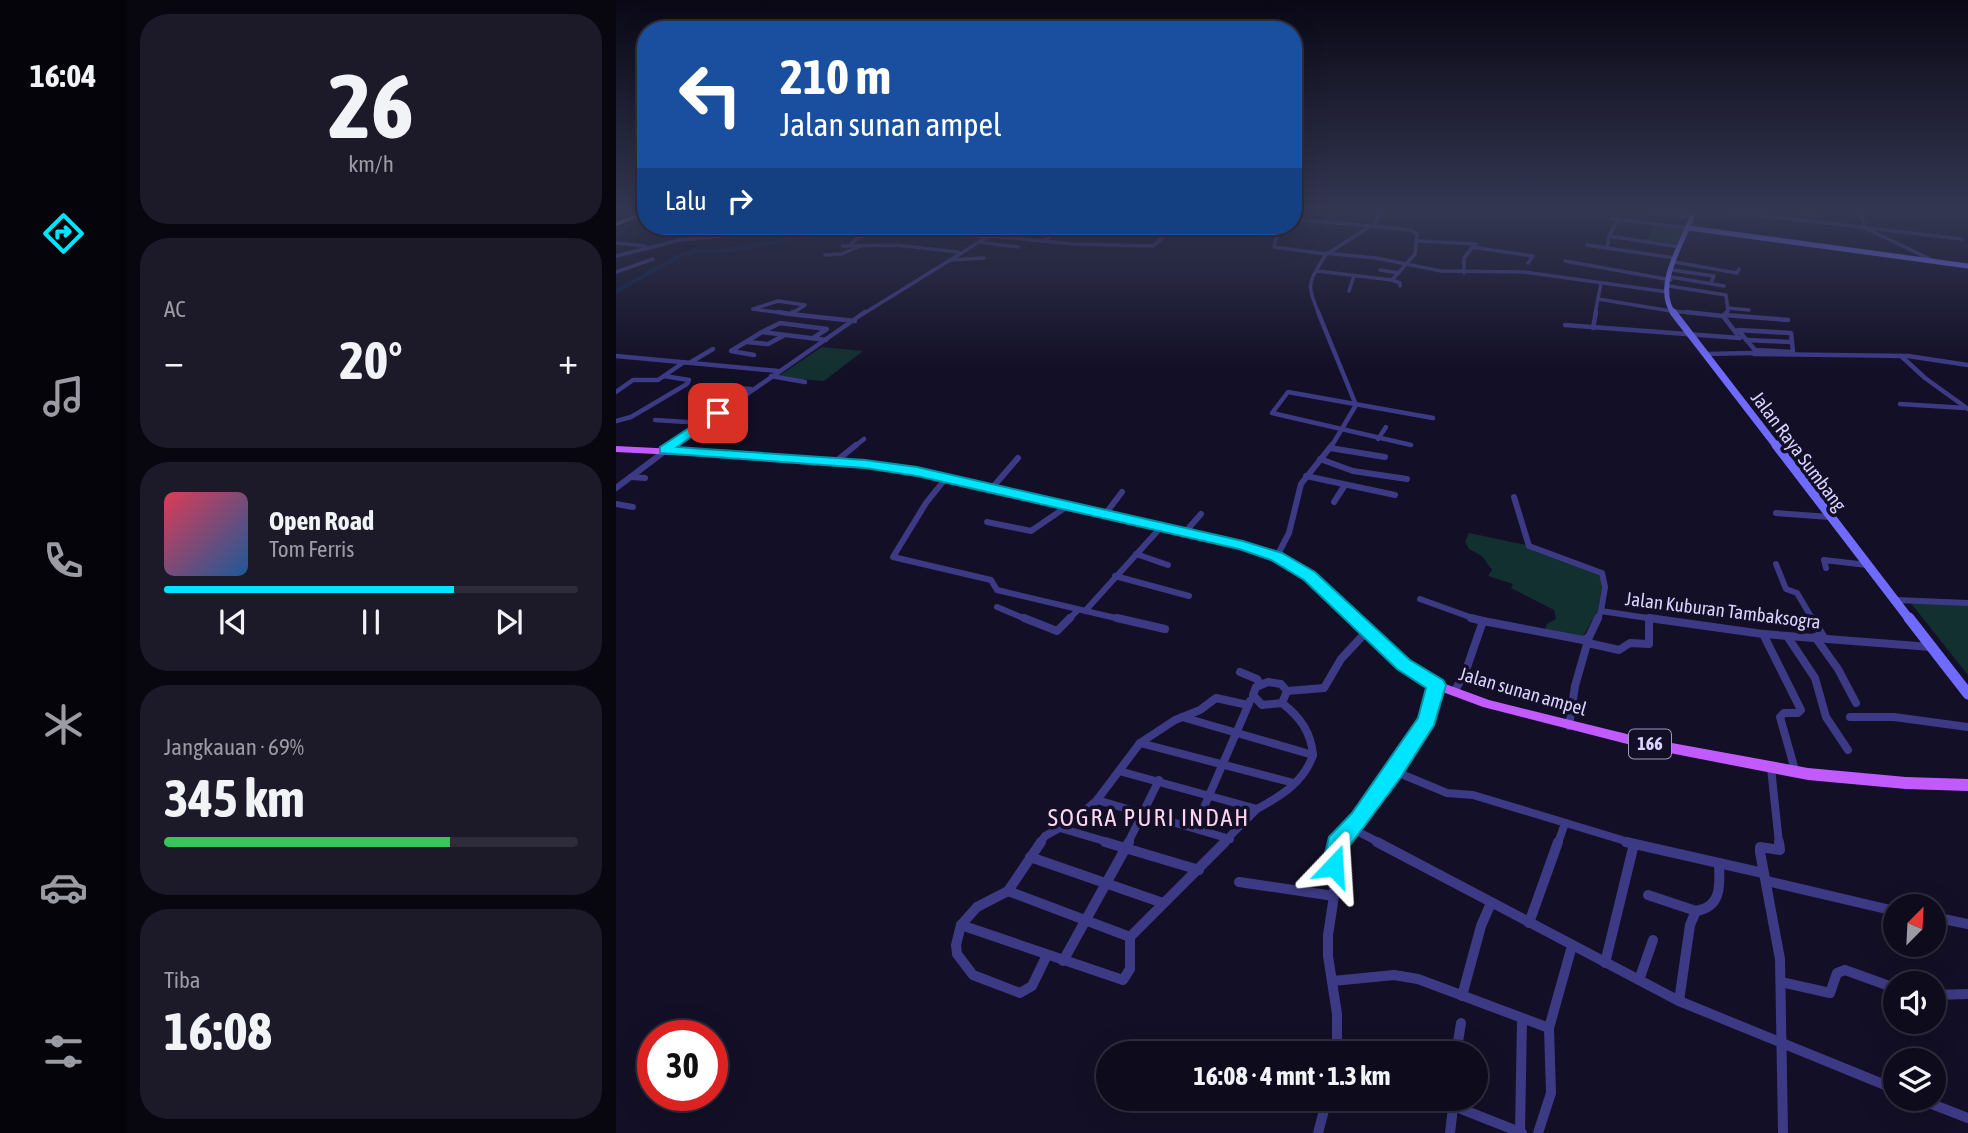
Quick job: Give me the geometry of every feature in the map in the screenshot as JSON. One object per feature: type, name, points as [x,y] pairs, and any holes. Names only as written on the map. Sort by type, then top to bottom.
[{"type":"main road","name":"Jalan sunan ampel","points":[[616,449],[664,450],[889,467],[1186,531],[1277,556],[1310,576],[1418,675],[1454,692],[1569,726],[1771,768],[1889,782],[1968,785]]},
{"type":"street","points":[[616,272],[639,264]]},
{"type":"street","points":[[617,486],[728,405],[941,264]]},
{"type":"street","points":[[1321,264],[1309,291],[1356,404]]},
{"type":"street","points":[[1392,279],[1408,264],[1464,273],[1501,269],[1601,283],[1671,275],[1737,273],[1739,269]]},
{"type":"street","points":[[1463,264],[1464,273]]},
{"type":"street","points":[[1580,264],[1671,275],[1714,276],[1713,293]]},
{"type":"street","points":[[1645,264],[1713,293],[1727,295],[1728,308],[1724,316]]},
{"type":"street","points":[[1671,275],[1675,264]]},
{"type":"street","points":[[1587,281],[1596,267]]},
{"type":"street","points":[[1380,270],[1399,273]]},
{"type":"street","points":[[1317,271],[1392,279],[1400,283],[1400,286]]},
{"type":"street","points":[[1671,275],[1724,286]]},
{"type":"street","name":"Jalan Raya Sumbang","points":[[1671,275],[1667,298],[1671,311],[1966,690]]},
{"type":"street","points":[[1349,291],[1354,276]]},
{"type":"street","points":[[1592,327],[1601,283]]},
{"type":"street","points":[[1598,299],[1671,311],[1788,320]]},
{"type":"street","points":[[790,314],[805,305],[769,300],[753,309],[790,314],[855,321]]},
{"type":"street","points":[[1728,308],[1749,310]]},
{"type":"street","points":[[1724,316],[1754,354]]},
{"type":"street","points":[[754,355],[731,352],[779,323],[827,329],[813,338]]},
{"type":"street","points":[[1565,325],[1793,342]]},
{"type":"street","points":[[1738,330],[1791,333],[1793,352],[1755,350],[1743,339],[1738,330]]},
{"type":"street","points":[[762,332],[826,340]]},
{"type":"street","points":[[746,342],[768,344],[785,335]]},
{"type":"street","points":[[616,392],[632,380],[658,380],[713,349]]},
{"type":"street","points":[[1705,354],[1901,356],[1968,365]]},
{"type":"street","points":[[616,356],[778,372]]},
{"type":"street","points":[[1901,356],[1966,406]]},
{"type":"street","points":[[616,421],[629,418],[689,382],[686,378],[664,376]]},
{"type":"street","points":[[771,376],[804,382]]},
{"type":"street","points":[[718,387],[752,389]]},
{"type":"street","points":[[1411,445],[1272,412],[1289,392],[1433,418]]},
{"type":"street","points":[[700,404],[728,405]]},
{"type":"street","points":[[1277,556],[1289,533],[1298,493],[1306,476],[1330,448],[1356,404]]},
{"type":"street","points":[[1900,404],[1966,406]]},
{"type":"street","points":[[655,420],[702,424]]},
{"type":"street","points":[[1378,439],[1386,427]]},
{"type":"street","points":[[835,462],[864,439]]},
{"type":"street","points":[[1330,448],[1385,457]]},
{"type":"street","points":[[992,488],[1018,458]]},
{"type":"street","points":[[1320,460],[1356,472],[1407,479]]},
{"type":"street","points":[[1306,476],[1395,495]]},
{"type":"street","points":[[631,477],[645,478]]},
{"type":"street","points":[[946,478],[926,503],[893,557],[991,580],[997,590],[1165,629]]},
{"type":"street","points":[[1334,502],[1345,485]]},
{"type":"street","points":[[1106,513],[1122,492]]},
{"type":"street","points":[[1514,497],[1529,546],[1588,565],[1602,573],[1605,587],[1601,611]]},
{"type":"street","points":[[616,504],[633,506]]},
{"type":"street","points":[[987,522],[1031,531],[1071,505]]},
{"type":"street","points":[[1776,513],[1830,517]]},
{"type":"street","points":[[1186,531],[1201,514]]},
{"type":"street","points":[[997,607],[1057,631],[1082,611],[1163,526]]},
{"type":"street","points":[[1136,554],[1168,565]]},
{"type":"street","points":[[1826,568],[1824,560],[1867,565]]},
{"type":"street","points":[[1776,564],[1786,589],[1797,593],[1856,703]]},
{"type":"street","points":[[1115,576],[1189,596]]},
{"type":"street","points":[[1420,599],[1452,613],[1483,621],[1576,640],[1589,640],[1619,650],[1630,643],[1649,644],[1649,619]]},
{"type":"street","points":[[1896,600],[1968,603]]},
{"type":"street","name":"Jalan Kuburan Tambaksogra","points":[[1569,726],[1575,686],[1601,611],[1763,634],[1931,647]]},
{"type":"street","points":[[1454,692],[1465,673],[1483,621]]},
{"type":"street","points":[[1260,684],[1276,682],[1287,691],[1324,688],[1341,659],[1366,629]]},
{"type":"street","points":[[1763,634],[1801,710],[1798,713],[1784,713],[1780,717],[1796,772]]},
{"type":"street","points":[[1787,636],[1815,678],[1822,707],[1849,750]]},
{"type":"street","points":[[1240,672],[1256,679],[1260,684]]},
{"type":"street","points":[[1195,828],[1248,705],[1260,684]]},
{"type":"street","points":[[1336,1041],[1337,1014],[1328,956],[1334,896],[1334,852],[1337,844],[1394,771],[1427,719],[1436,685]]},
{"type":"street","points":[[1283,703],[1287,691]]},
{"type":"street","points":[[1253,695],[1262,705],[1283,703]]},
{"type":"street","points":[[1048,956],[1032,986],[1020,993],[973,975],[957,954],[956,945],[961,925],[977,907],[1008,891],[1045,836],[1076,819],[1097,800],[1140,743],[1182,717],[1200,710],[1216,698],[1248,705]]},
{"type":"street","points":[[961,925],[1063,961],[1126,979],[1130,969],[1130,937],[1257,809],[1272,801],[1304,775],[1313,755],[1308,731],[1301,720],[1283,703]]},
{"type":"street","points":[[1182,717],[1313,755]]},
{"type":"street","points":[[1850,717],[1894,717],[1968,727]]},
{"type":"street","points":[[1140,743],[1294,783]]},
{"type":"street","points":[[1771,768],[1780,850],[1758,848],[1777,937],[1782,982],[1780,1043],[1783,1133]]},
{"type":"street","points":[[1119,771],[1257,809]]},
{"type":"street","points":[[1394,771],[1447,793],[1473,795],[1634,844],[1719,863],[1883,908]]},
{"type":"street","points":[[1063,961],[1126,848],[1159,780]]},
{"type":"street","points":[[1097,800],[1230,839]]},
{"type":"street","points":[[1529,923],[1565,823]]},
{"type":"street","points":[[1060,828],[1199,870]]},
{"type":"street","points":[[1351,828],[1679,1001],[1883,1084]]},
{"type":"street","points":[[1605,963],[1634,844]]},
{"type":"street","points":[[1030,857],[1163,903]]},
{"type":"street","points":[[1648,895],[1696,911],[1711,909],[1720,889],[1719,863]]},
{"type":"street","points":[[1239,882],[1334,896]]},
{"type":"street","points":[[1008,891],[1084,922],[1130,937]]},
{"type":"street","points":[[1462,996],[1481,926],[1491,902]]},
{"type":"street","points":[[1679,1001],[1690,925],[1696,911]]},
{"type":"street","points":[[1946,919],[1968,924]]},
{"type":"street","points":[[1639,980],[1653,940]]},
{"type":"street","points":[[1538,1133],[1548,1110],[1551,1093],[1549,1028],[1572,946]]},
{"type":"street","points":[[1782,982],[1830,993],[1837,973],[1844,970],[1883,984]]},
{"type":"street","points":[[1333,981],[1403,976],[1425,981],[1549,1028]]},
{"type":"street","points":[[1946,995],[1968,994]]},
{"type":"street","points":[[1473,1111],[1521,1133],[1522,1020]]},
{"type":"street","points":[[1458,1041],[1461,1023]]},
{"type":"street","points":[[1946,1109],[1968,1118]]},
{"type":"street","points":[[1318,1133],[1324,1111]]},
{"type":"street","points":[[1450,1133],[1453,1111]]},
{"type":"green space","points":[[822,347],[863,351],[824,381],[777,377]]},
{"type":"green space","points":[[1469,533],[1526,545],[1536,552],[1590,568],[1603,578],[1598,610],[1582,638],[1544,632],[1547,624],[1556,619],[1554,610],[1511,588],[1513,584],[1488,576],[1492,570],[1482,556],[1469,549],[1465,542]]},
{"type":"green space","points":[[1910,602],[1968,605],[1968,675]]},
{"type":"waterway","points":[[616,292],[665,264]]},
{"type":"district","name":"SOGRA PURI INDAH","points":[[1149,818]]},
{"type":"route","points":[[718,413],[664,450],[865,464],[917,471],[1243,545],[1277,556],[1310,576],[1403,664],[1436,685],[1427,719],[1360,819],[1337,844],[1334,866]]}]
